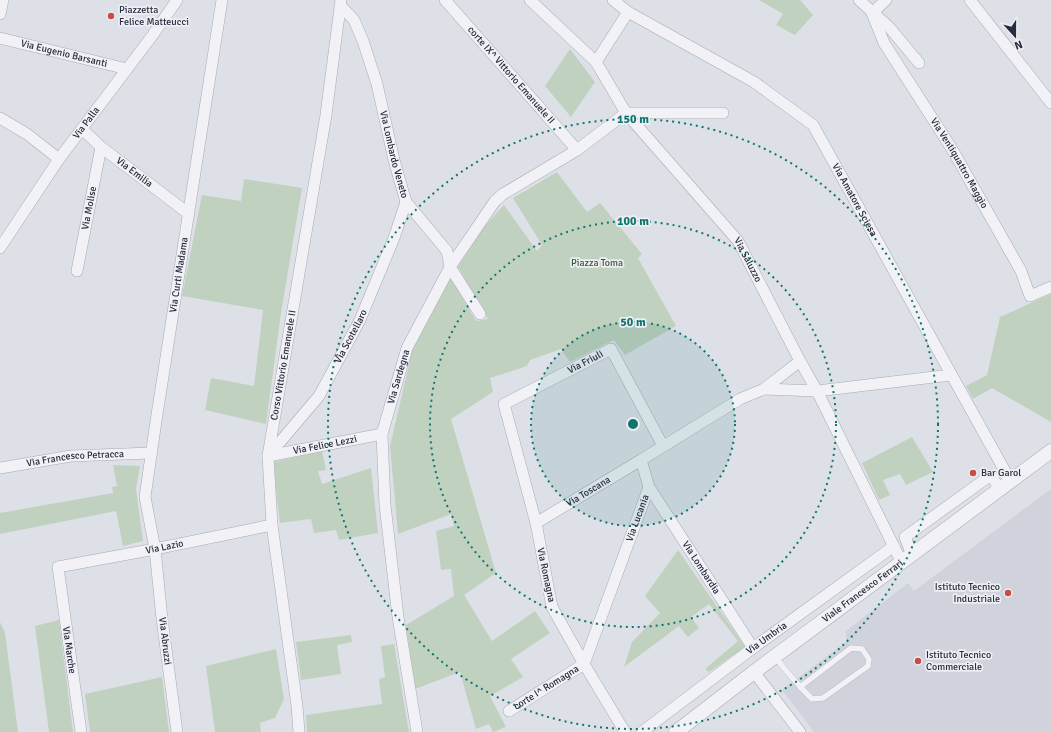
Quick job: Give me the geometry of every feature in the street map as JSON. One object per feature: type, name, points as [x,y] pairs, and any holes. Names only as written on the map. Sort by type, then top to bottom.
[{"type":"street","points":[[0,14],[3,0]]},
{"type":"street","name":"Via Palla","points":[[0,248],[59,159],[152,36],[177,0]]},
{"type":"street","name":"Via Curti Madama","points":[[155,549],[145,497],[222,0]]},
{"type":"street","name":"corte IX^ Vittorio Emanuele II","points":[[445,0],[577,150]]},
{"type":"street","name":"Via Saluzzo","points":[[530,0],[596,62],[626,113],[738,241],[800,361],[818,391],[894,546],[907,559]]},
{"type":"street","name":"Via Amatore Sciesa","points":[[613,0],[628,12],[754,82],[813,124],[951,375],[1005,486]]},
{"type":"street","name":"Via Ventiquattro Maggio","points":[[859,0],[889,27],[919,63]]},
{"type":"street","points":[[872,13],[886,0]]},
{"type":"street","points":[[970,0],[1051,103]]},
{"type":"street","name":"Via Lombardo Veneto","points":[[341,3],[354,20],[375,76],[394,160],[406,202],[447,251],[450,267],[480,314]]},
{"type":"street","name":"Corso Vittorio Emanuele II","points":[[299,732],[297,706],[272,525],[268,456],[326,115],[341,3]]},
{"type":"street","points":[[596,62],[628,12]]},
{"type":"street","name":"Via Ventiquattro Maggio","points":[[872,13],[884,43],[952,149],[1021,271],[1030,296],[1051,287]]},
{"type":"street","name":"Via Eugenio Barsanti","points":[[0,38],[127,69]]},
{"type":"street","points":[[626,113],[723,113]]},
{"type":"street","name":"Via Sardegna","points":[[417,732],[398,617],[385,505],[382,434],[407,348],[450,267],[495,201],[503,194],[577,150],[626,113]]},
{"type":"street","points":[[0,118],[27,134],[59,159]]},
{"type":"street","name":"Via Emilia","points":[[82,129],[101,147],[189,214]]},
{"type":"street","name":"Via Molise","points":[[76,271],[101,147]]},
{"type":"street","name":"Via Scotellaro","points":[[268,456],[319,396],[356,327],[394,238],[406,202]]},
{"type":"street","name":"Via Friuli","points":[[504,404],[611,349],[663,446]]},
{"type":"street","points":[[641,460],[740,399],[764,388],[800,361]]},
{"type":"street","points":[[764,388],[818,391],[951,375]]},
{"type":"street","name":"Via Romagna","points":[[504,404],[536,523],[552,607],[625,732]]},
{"type":"street","name":"Via Felice Lezzi","points":[[268,456],[382,434]]},
{"type":"street","name":"Viale Francesco Ferrari","points":[[676,732],[754,672],[1051,451]]},
{"type":"street","name":"Via Francesco Petracca","points":[[0,468],[71,456],[151,453]]},
{"type":"street","name":"Via Toscana","points":[[536,523],[641,460]]},
{"type":"street","name":"Via Lucania","points":[[584,664],[649,487],[641,460]]},
{"type":"street","name":"Via Lombardia","points":[[649,487],[753,648]]},
{"type":"street","name":"Via Lazio","points":[[58,567],[272,525]]},
{"type":"street","name":"Via Umbria","points":[[642,732],[753,648],[894,546]]},
{"type":"street","name":"Via Abruzzi","points":[[155,549],[162,619],[177,732]]},
{"type":"street","name":"Via Marche","points":[[58,567],[81,732]]},
{"type":"street","name":"corte I^ Romagna","points":[[509,711],[584,664]]},
{"type":"street","points":[[754,672],[800,732]]},
{"type":"lane","points":[[775,657],[800,687],[812,700],[823,698],[868,666],[869,659],[862,648],[851,648],[800,687]]},
{"type":"shaded area","name":"Istituto Tecnico Commerciale","points":[[1051,489],[1051,732],[814,732],[782,690],[846,642],[846,631],[908,583],[914,591]]},
{"type":"green space","points":[[759,0],[800,0],[813,15],[795,35],[776,25],[783,14]]},
{"type":"green space","points":[[570,49],[595,82],[571,117],[545,86]]},
{"type":"green space","name":"Piazza Toma","points":[[557,172],[587,212],[600,203],[642,254],[638,258],[676,326],[625,355],[614,340],[570,362],[561,349],[530,360],[527,366],[490,378],[493,392],[451,419],[496,573],[464,595],[492,641],[535,611],[550,633],[511,659],[523,677],[490,696],[506,727],[493,732],[489,724],[476,729],[460,672],[415,689],[406,625],[454,596],[451,569],[441,570],[436,531],[454,526],[451,514],[398,534],[390,446],[413,347],[451,278],[476,321],[488,319],[458,267],[481,230],[504,205],[537,251],[542,245],[513,198]]},
{"type":"green space","points":[[244,179],[302,188],[281,313],[266,424],[205,410],[211,378],[254,386],[263,310],[182,296],[202,195],[241,201]]},
{"type":"green space","points":[[1051,294],[1051,422],[992,388],[973,399],[966,386],[987,375],[1000,317]]},
{"type":"green space","points":[[912,437],[933,472],[906,485],[900,474],[883,480],[890,495],[879,500],[862,463]]},
{"type":"green space","points":[[322,451],[326,470],[318,471],[322,484],[371,468],[378,533],[339,540],[336,530],[314,533],[311,519],[280,523],[274,462]]},
{"type":"green space","points":[[113,465],[140,466],[136,489],[143,541],[123,546],[116,511],[0,534],[0,513],[113,493],[112,487],[117,486]]},
{"type":"green space","points":[[678,550],[745,647],[709,672],[705,669],[738,641],[709,604],[691,617],[699,628],[688,637],[679,626],[624,667],[632,642],[660,613],[645,596]]},
{"type":"green space","points":[[59,620],[73,732],[49,732],[35,626]]},
{"type":"green space","points":[[0,622],[5,633],[18,732],[0,732]]},
{"type":"green space","points":[[351,635],[352,642],[337,645],[341,674],[301,680],[296,642]]},
{"type":"green space","points":[[394,644],[409,732],[307,732],[306,715],[382,704],[379,679],[385,677],[381,646]]},
{"type":"green space","points":[[276,649],[284,699],[275,718],[260,723],[261,732],[215,732],[206,666]]},
{"type":"green space","points":[[162,677],[169,732],[90,732],[85,694]]},
{"type":"place","name":"Piazzetta Felice Matteucci","points":[[111,16]]},
{"type":"place","name":"Bar Garol","points":[[973,473]]},
{"type":"place","name":"Istituto Tecnico Industriale","points":[[1008,593]]},
{"type":"place","name":"Istituto Tecnico Commerciale","points":[[918,661]]}]
